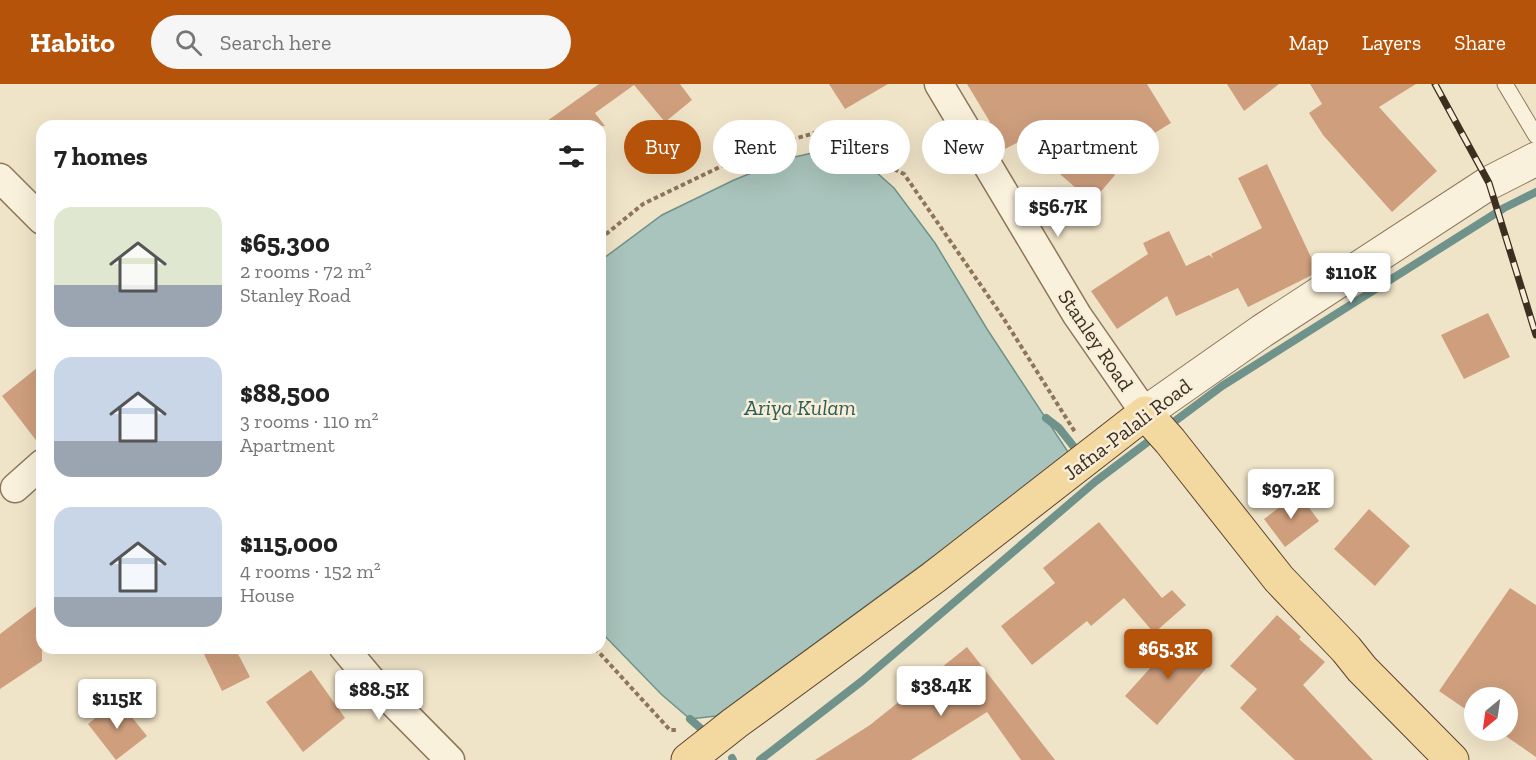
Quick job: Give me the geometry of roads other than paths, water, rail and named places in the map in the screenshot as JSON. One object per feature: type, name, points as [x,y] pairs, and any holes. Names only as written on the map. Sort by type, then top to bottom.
[{"type":"main road","name":"Jafna-Palali Road","points":[[685,745],[724,731],[933,578],[1156,426]]},
{"type":"main road","name":"Stanley Road","points":[[1156,426],[1279,579],[1362,669],[1452,760]]},
{"type":"street","name":"Stanley Road","points":[[939,84],[1077,315],[1156,426]]},
{"type":"street","name":"Jafna-Palali Road","points":[[1156,426],[1262,332],[1489,183],[1536,159]]},
{"type":"street","points":[[0,178],[36,214]]},
{"type":"street","points":[[15,488],[36,469]]},
{"type":"street","points":[[349,654],[370,680],[450,760]]},
{"type":"lane","points":[[1505,84],[1536,136]]},
{"type":"water","name":"Ariya Kulam","points":[[809,154],[809,174],[878,174],[894,188],[935,243],[987,329],[1068,452],[1062,462],[716,716],[690,719],[661,694],[606,637],[606,257],[662,215],[749,174],[797,174],[797,156]]},
{"type":"waterway","points":[[1167,427],[1222,386],[1504,208],[1536,192]]},
{"type":"waterway","points":[[1046,418],[1059,428],[1078,452]]},
{"type":"waterway","points":[[760,760],[862,681],[1096,481],[1157,435]]},
{"type":"waterway","points":[[690,719],[706,733],[705,735]]},
{"type":"railway","points":[[1435,84],[1489,183],[1536,335]]}]
